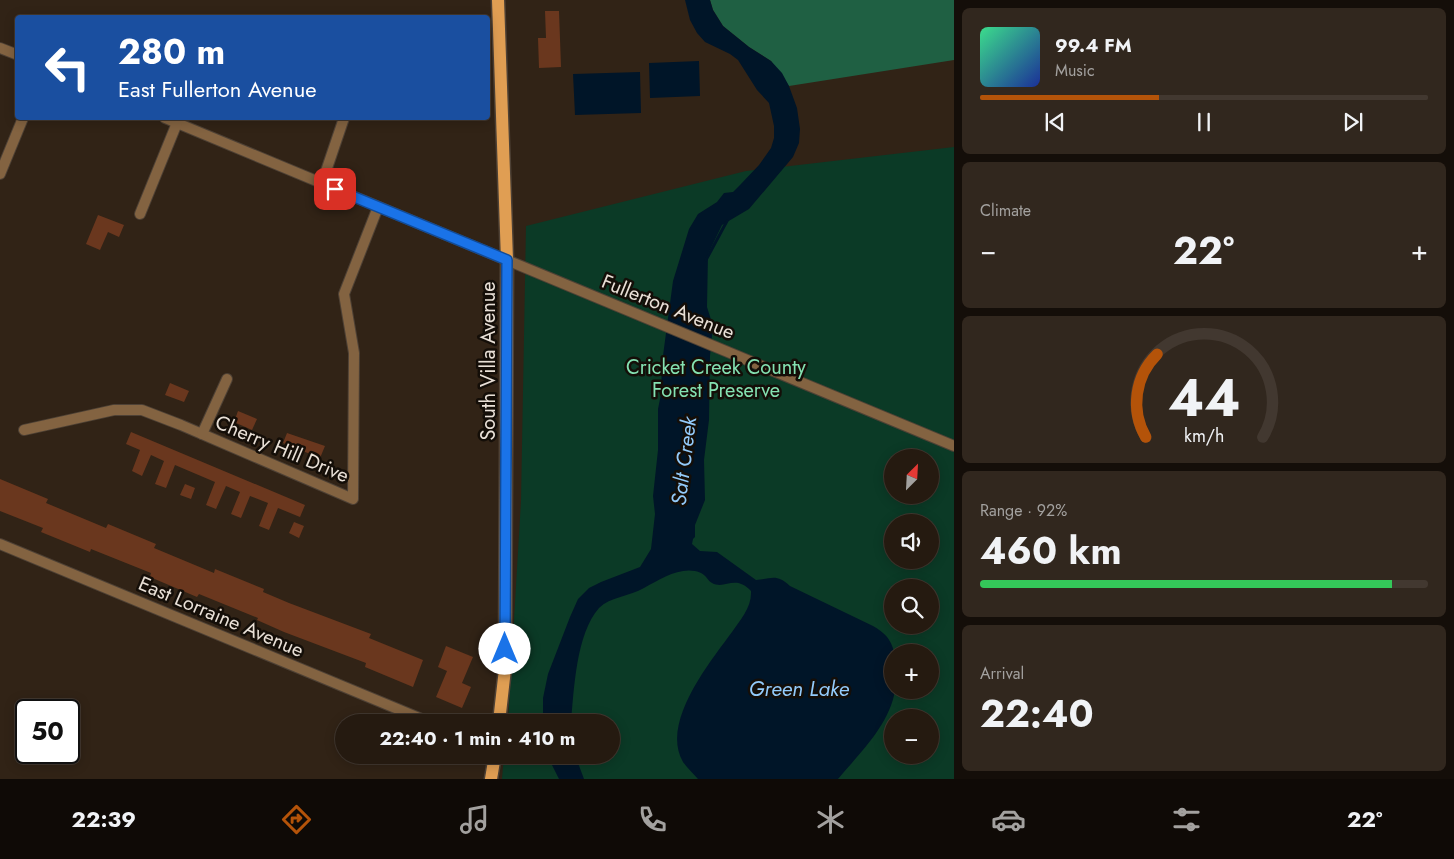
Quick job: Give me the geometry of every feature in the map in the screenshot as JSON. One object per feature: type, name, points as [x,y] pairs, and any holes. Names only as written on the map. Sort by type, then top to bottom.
[{"type":"main road","name":"South Villa Avenue","points":[[498,0],[507,260],[505,669],[500,714]]},
{"type":"main road","points":[[491,779],[493,764]]},
{"type":"street","points":[[0,48],[15,54]]},
{"type":"street","points":[[0,174],[22,120]]},
{"type":"street","name":"Fullerton Avenue","points":[[170,120],[954,446]]},
{"type":"street","points":[[320,183],[325,174],[343,120]]},
{"type":"street","points":[[140,214],[177,123]]},
{"type":"street","name":"Cherry Hill Drive","points":[[24,430],[114,410],[142,410],[354,499],[354,353],[344,294],[378,207]]},
{"type":"street","points":[[202,434],[227,379]]},
{"type":"street","name":"East Lorraine Avenue","points":[[0,544],[410,714]]},
{"type":"green space","points":[[710,0],[954,0],[954,60],[789,86],[771,61],[749,47],[723,26],[713,10]]},
{"type":"green space","name":"Cricket Creek County Forest Preserve","points":[[954,147],[954,779],[502,779],[503,764],[620,764],[620,714],[508,714],[521,501],[526,226],[746,171]]},
{"type":"water","name":"Green Lake","points":[[685,0],[710,0],[713,10],[723,26],[749,47],[771,61],[782,73],[797,108],[800,129],[799,143],[793,157],[749,209],[722,225],[708,254],[707,307],[713,326],[710,356],[709,420],[704,460],[705,500],[695,525],[695,537],[692,544],[700,551],[717,552],[756,580],[781,579],[790,586],[873,626],[889,640],[891,644],[884,644],[884,699],[893,699],[892,703],[890,709],[884,709],[884,720],[873,738],[838,779],[698,779],[683,762],[678,746],[678,729],[683,712],[701,676],[745,613],[751,597],[751,591],[745,586],[735,583],[717,585],[703,574],[694,571],[679,572],[664,577],[638,591],[609,601],[599,608],[585,632],[581,647],[575,679],[572,714],[543,714],[543,698],[548,674],[578,599],[589,588],[640,567],[651,549],[655,514],[653,496],[658,450],[658,409],[661,394],[662,363],[673,281],[689,229],[698,214],[717,202],[724,193],[733,192],[759,165],[771,148],[774,138],[774,126],[769,103],[757,90],[738,60],[705,42],[697,33],[690,20]]},
{"type":"water","points":[[699,61],[700,96],[650,98],[649,63]]},
{"type":"water","points":[[640,72],[641,113],[575,115],[573,74]]},
{"type":"water","points":[[552,764],[578,764],[584,779],[559,779]]},
{"type":"building","points":[[545,11],[559,11],[561,67],[539,68],[538,38],[546,38]]},
{"type":"building","points":[[98,215],[124,225],[119,237],[108,232],[100,250],[86,244]]},
{"type":"building","points":[[170,383],[189,391],[184,402],[165,395]]},
{"type":"building","points":[[238,411],[257,419],[252,430],[234,422]]},
{"type":"building","points":[[131,432],[305,505],[300,517],[278,508],[269,530],[259,526],[268,503],[250,496],[241,518],[231,514],[240,492],[226,486],[216,509],[206,505],[215,482],[175,465],[166,488],[155,484],[164,461],[151,455],[142,476],[132,471],[140,450],[126,444]]},
{"type":"building","points":[[287,433],[325,446],[320,458],[283,443]]},
{"type":"building","points":[[0,479],[48,499],[46,503],[106,528],[108,524],[156,544],[154,548],[214,573],[215,569],[264,589],[263,592],[371,634],[369,638],[423,660],[413,687],[365,667],[366,663],[284,632],[257,620],[258,618],[199,594],[197,597],[150,577],[151,573],[91,549],[90,552],[41,532],[43,528],[0,511]]},
{"type":"building","points":[[185,484],[195,488],[191,499],[180,495]]},
{"type":"building","points":[[294,522],[304,526],[299,538],[289,533]]},
{"type":"building","points":[[446,646],[473,657],[462,683],[471,687],[462,708],[436,697],[447,671],[438,667]]},
{"type":"waterway","name":"Salt Creek","points":[[706,260],[727,221]]},
{"type":"route","points":[[335,189],[507,260],[505,649]]}]
